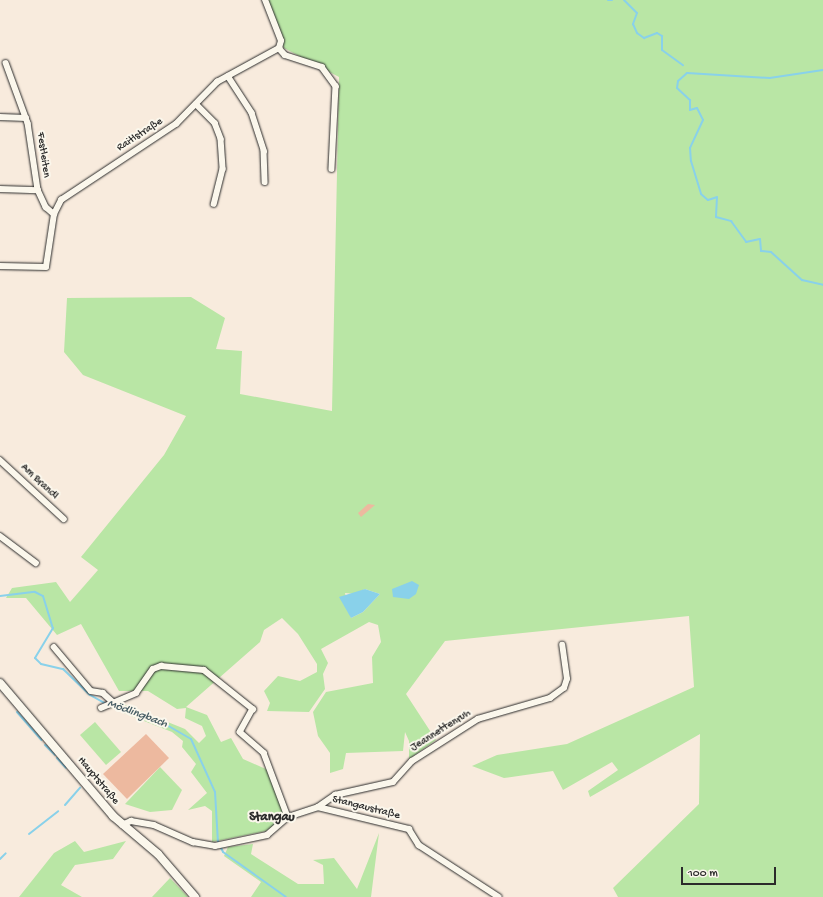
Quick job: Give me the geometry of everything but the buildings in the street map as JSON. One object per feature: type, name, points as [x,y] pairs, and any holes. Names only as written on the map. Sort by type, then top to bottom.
[{"type":"main road","name":"Hauptstraße","points":[[0,683],[4,693],[122,825],[158,854],[195,897]]},
{"type":"street","points":[[265,0],[281,41],[279,48],[285,55],[322,67],[336,86],[332,169]]},
{"type":"street","name":"Raitlstraße","points":[[0,266],[46,267],[54,214],[61,200],[176,124],[217,82],[279,48]]},
{"type":"street","name":"Festleiten","points":[[6,63],[26,118],[38,190],[46,207],[54,214]]},
{"type":"street","points":[[228,76],[252,113],[264,151],[265,182]]},
{"type":"street","points":[[196,104],[215,123],[221,139],[223,169],[214,204]]},
{"type":"street","points":[[0,117],[26,118]]},
{"type":"street","points":[[0,189],[38,190]]},
{"type":"street","name":"Am Brandl","points":[[0,460],[64,519]]},
{"type":"street","points":[[0,536],[36,563]]},
{"type":"street","name":"Jeannettenruh","points":[[318,807],[335,795],[393,782],[418,757],[478,719],[550,698],[564,688],[567,679],[562,645]]},
{"type":"street","points":[[54,648],[91,691],[103,692],[111,702]]},
{"type":"street","points":[[101,708],[111,702],[136,693],[153,670],[161,666],[204,670],[253,709],[240,732],[264,753],[288,817]]},
{"type":"street","name":"Stangaustraße","points":[[122,825],[131,821],[154,825],[193,842],[215,846],[267,834],[288,817],[318,807],[409,829],[419,845],[499,897]]},
{"type":"green space","points":[[266,0],[823,0],[823,897],[618,897],[613,888],[699,804],[700,734],[590,797],[588,791],[618,770],[612,762],[563,790],[553,771],[504,778],[472,766],[497,755],[567,744],[694,687],[689,616],[445,641],[406,694],[436,740],[409,759],[409,741],[405,732],[403,751],[346,753],[343,769],[330,773],[330,753],[318,736],[313,712],[326,692],[373,683],[372,657],[381,642],[378,625],[369,622],[321,649],[328,663],[323,674],[325,689],[309,712],[267,711],[270,703],[264,691],[278,676],[300,681],[317,672],[317,664],[298,634],[282,618],[264,630],[260,642],[186,707],[207,715],[221,742],[231,738],[243,759],[268,770],[285,817],[266,831],[212,842],[212,811],[205,806],[188,810],[207,793],[191,772],[196,764],[182,747],[183,741],[172,732],[111,708],[118,702],[185,729],[199,743],[206,736],[202,726],[185,718],[186,708],[177,709],[148,691],[119,691],[81,624],[57,635],[26,598],[6,598],[12,588],[56,582],[70,602],[98,570],[81,557],[164,455],[186,416],[83,375],[64,352],[67,298],[191,297],[225,318],[216,349],[242,351],[240,394],[332,411],[339,77],[284,48]],"holes":[[[365,589],[380,594],[363,612],[351,618],[345,593],[355,594]]]},
{"type":"green space","points":[[95,722],[121,752],[106,765],[80,735]]},
{"type":"green space","points":[[160,767],[182,790],[172,810],[150,812],[125,804]]},
{"type":"green space","points":[[379,833],[371,897],[251,897],[261,882],[224,856],[228,847],[253,844],[251,854],[298,884],[324,884],[323,865],[313,860],[334,858],[357,889]]},
{"type":"green space","points":[[75,841],[84,852],[126,841],[113,859],[75,865],[61,885],[82,897],[19,897],[54,853]]},
{"type":"green space","points":[[170,878],[188,897],[152,897]]},
{"type":"water","points":[[412,581],[419,585],[416,594],[409,599],[393,597],[392,589]]},
{"type":"water","points":[[365,589],[380,594],[363,612],[351,618],[339,597]]},
{"type":"waterway","points":[[624,0],[637,13],[633,24],[637,33],[644,38],[657,33],[662,36],[662,50],[683,65]]},
{"type":"waterway","points":[[823,70],[770,78],[687,73],[678,81],[677,88],[690,100],[690,110],[697,108],[703,120],[690,148],[691,161],[701,194],[708,200],[717,197],[716,217],[731,221],[746,242],[760,239],[761,251],[771,252],[802,280],[823,285]]},
{"type":"waterway","name":"Mödlingbach","points":[[0,596],[35,592],[43,596],[53,628],[35,658],[41,664],[63,669],[90,695],[106,704]]},
{"type":"waterway","name":"Mödlingbach","points":[[110,706],[165,724],[191,739],[215,792],[218,842],[223,852],[286,897]]},
{"type":"waterway","points":[[17,712],[41,740]]},
{"type":"waterway","points":[[45,745],[55,755]]},
{"type":"waterway","points":[[57,758],[66,768]]},
{"type":"waterway","points":[[65,805],[80,788]]},
{"type":"waterway","points":[[29,834],[58,811]]},
{"type":"waterway","points":[[0,859],[6,853]]},
{"type":"district","name":"Stangau","points":[[272,818]]}]
